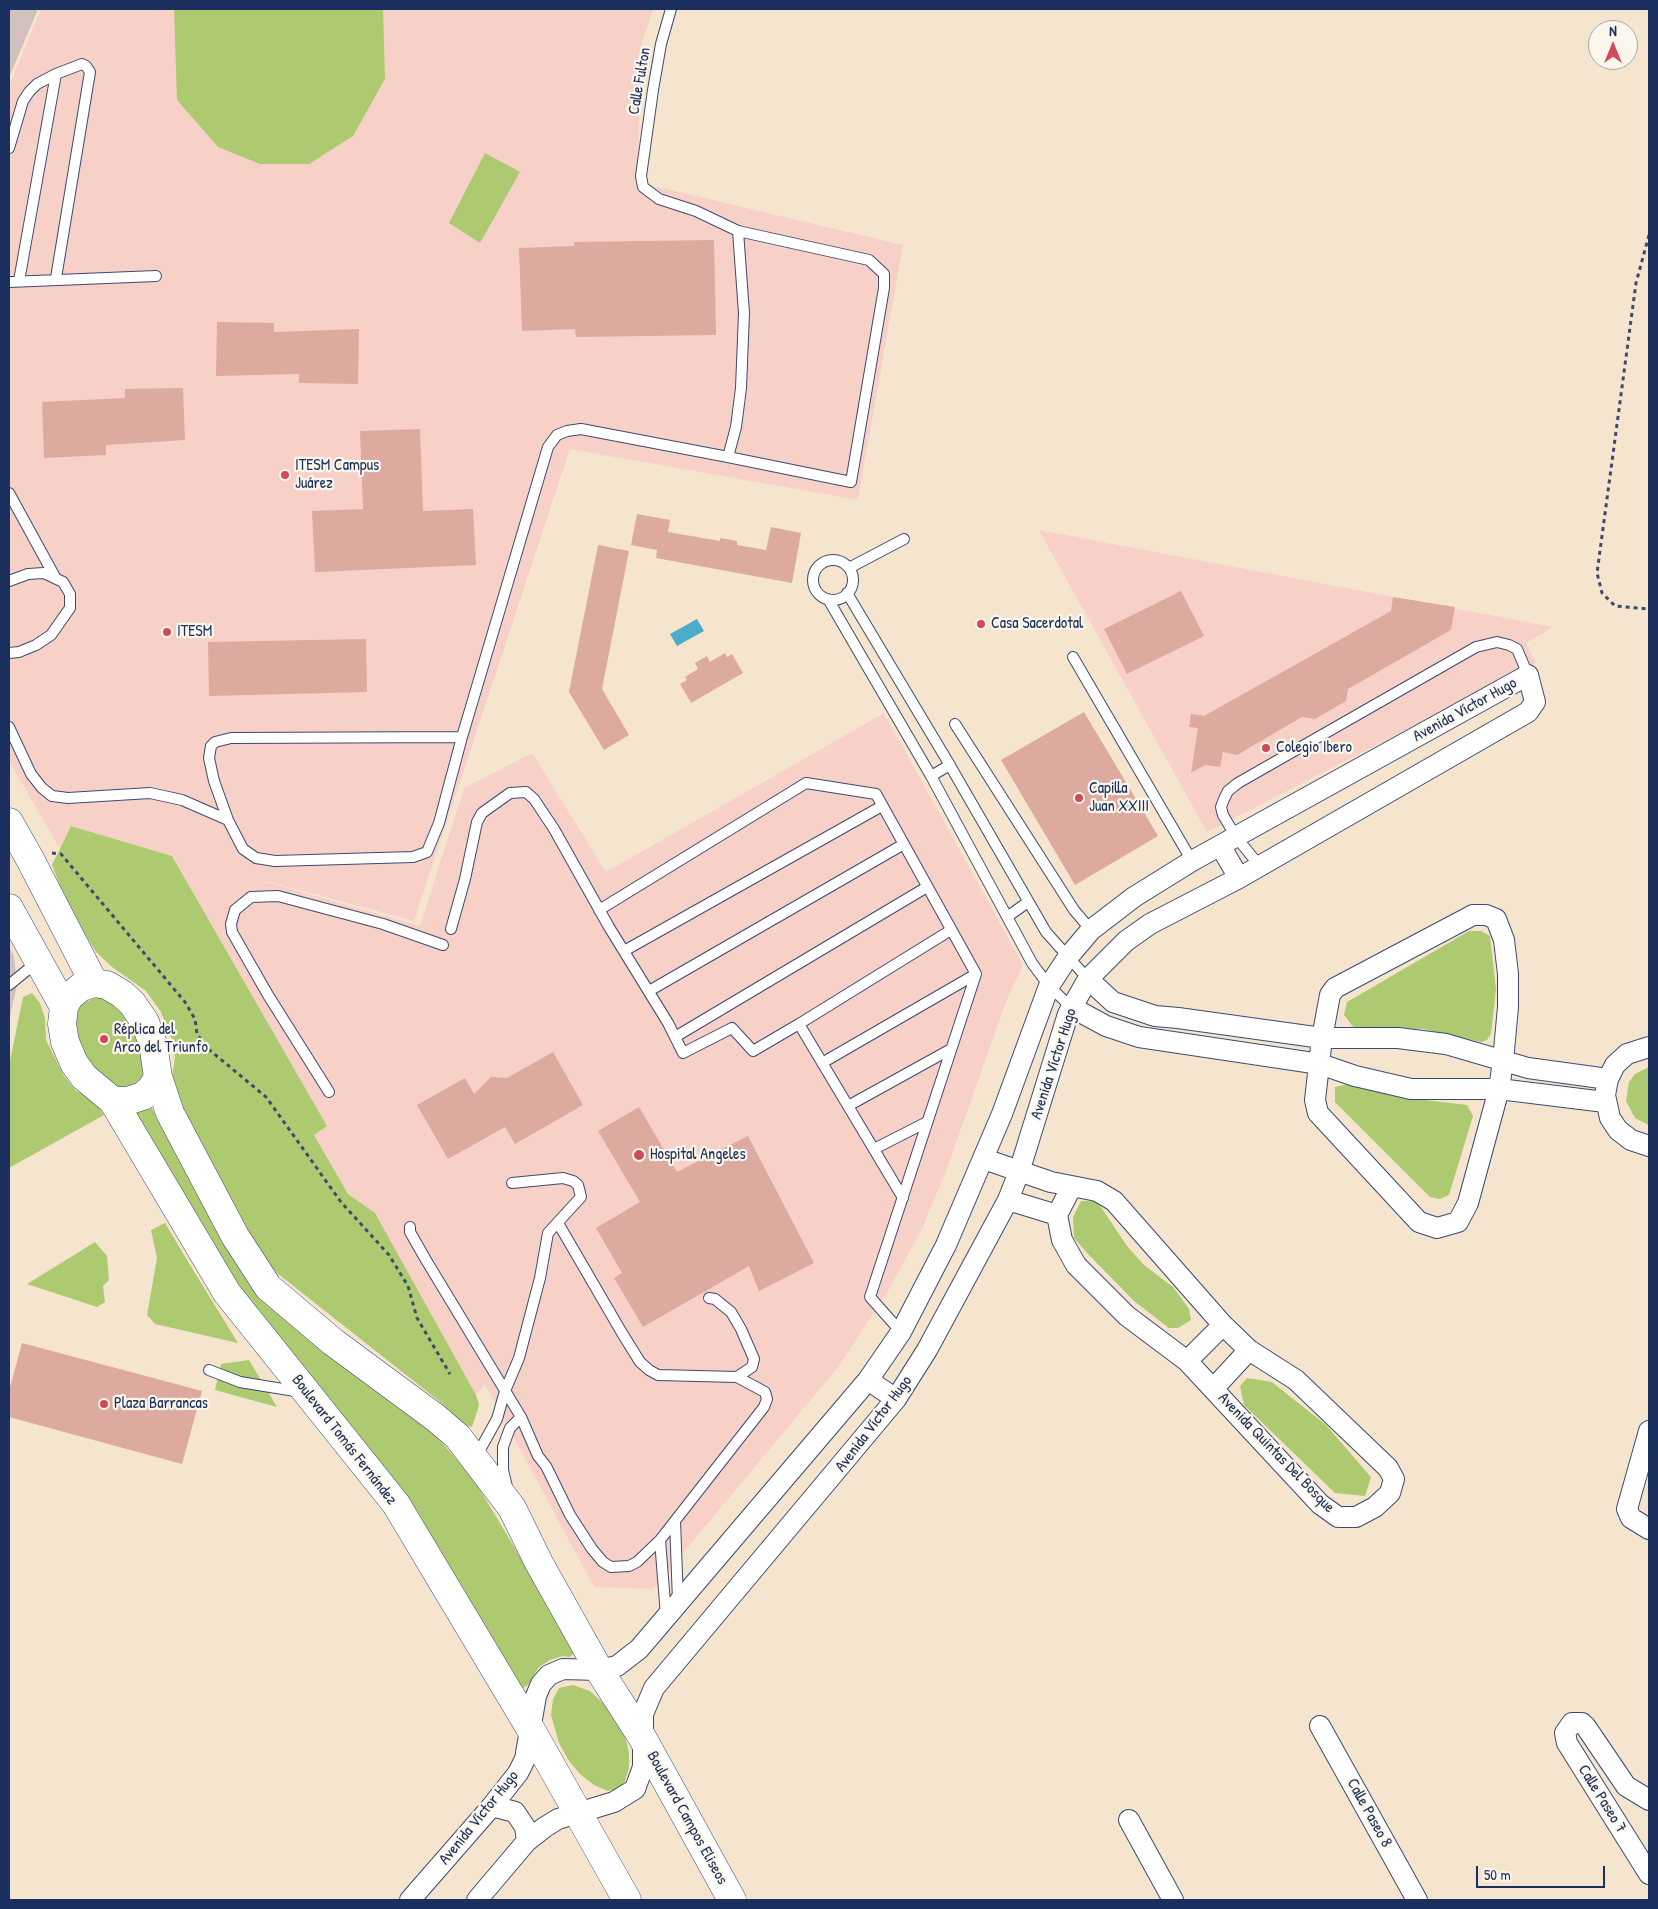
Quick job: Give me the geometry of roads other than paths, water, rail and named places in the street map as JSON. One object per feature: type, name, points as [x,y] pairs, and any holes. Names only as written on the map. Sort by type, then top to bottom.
[{"type":"main road","points":[[9,822],[94,983]]},
{"type":"main road","points":[[9,908],[37,962],[64,1007]]},
{"type":"main road","points":[[158,1076],[152,1088],[143,1096],[126,1101],[112,1101],[84,1077],[74,1062],[65,1042],[62,1024],[64,1007],[70,997],[81,988],[94,983],[107,985],[122,994],[136,1010],[145,1022],[154,1044],[158,1076],[170,1113],[235,1236],[268,1287],[334,1342],[436,1418],[458,1438],[512,1508],[539,1563],[599,1670],[642,1737]]},
{"type":"main road","name":"Boulevard Tomás Fernández","points":[[112,1101],[227,1293],[396,1504],[579,1812]]},
{"type":"main road","name":"Boulevard Campos Eliseos","points":[[642,1737],[732,1900]]},
{"type":"main road","points":[[579,1812],[628,1900]]},
{"type":"street","name":"Avenida Víctor Hugo","points":[[599,1670],[617,1666],[626,1661],[672,1612],[868,1380],[901,1332],[946,1245],[984,1159],[1049,986],[1068,957],[1091,930],[1134,897],[1192,860],[1229,842],[1528,675],[1535,702],[1528,712],[1238,878],[1150,924],[1126,941],[1088,979],[1071,1007],[1019,1172],[1008,1200],[927,1350],[896,1399],[654,1688],[644,1714],[642,1737]]},
{"type":"street","points":[[1229,842],[1238,878]]},
{"type":"street","points":[[1134,897],[1150,924]]},
{"type":"street","points":[[1473,915],[1486,915],[1496,919],[1504,940],[1508,974],[1508,1007],[1503,1061],[1499,1089],[1468,1204],[1458,1222],[1437,1228],[1419,1222],[1318,1113],[1315,1100],[1322,1038],[1330,995],[1335,988],[1473,915]]},
{"type":"street","points":[[1088,979],[1113,1002],[1128,1009],[1154,1016],[1322,1038],[1398,1038],[1446,1044],[1528,1068],[1608,1079]]},
{"type":"street","points":[[1071,1007],[1106,1026],[1139,1037],[1174,1044],[1320,1064],[1355,1076],[1411,1089],[1499,1089],[1605,1102]]},
{"type":"street","points":[[1174,1044],[1178,1018]]},
{"type":"street","points":[[1649,1047],[1627,1054],[1615,1065],[1608,1079],[1605,1102],[1610,1118],[1618,1130],[1631,1140],[1649,1146]]},
{"type":"street","name":"Avenida Quintas Del Bosque","points":[[984,1159],[1070,1188],[1097,1191],[1114,1201],[1223,1325],[1249,1350],[1296,1380],[1388,1468],[1394,1479],[1390,1493],[1375,1506],[1356,1517],[1338,1517],[1330,1513],[1187,1361],[1127,1316],[1076,1265],[1062,1240],[1057,1216]]},
{"type":"street","points":[[1008,1200],[1057,1216],[1070,1188]]},
{"type":"street","points":[[1187,1361],[1223,1325]]},
{"type":"street","name":"Avenida Quintas Del Bosque","points":[[1213,1389],[1249,1350]]},
{"type":"street","points":[[868,1380],[896,1399]]},
{"type":"street","points":[[1649,1432],[1627,1509],[1631,1518],[1649,1529]]},
{"type":"street","points":[[530,1728],[536,1696],[541,1684],[549,1675],[563,1669],[599,1670]]},
{"type":"street","name":"Calle Paseo 7","points":[[1626,1786],[1586,1727],[1582,1723],[1572,1723],[1565,1733],[1567,1743],[1649,1874]]},
{"type":"street","name":"Calle Paseo 8","points":[[1320,1726],[1417,1900]]},
{"type":"street","name":"Avenida Víctor Hugo","points":[[410,1900],[492,1806],[518,1773],[525,1760],[530,1728]]},
{"type":"street","points":[[477,1900],[527,1841],[558,1819],[614,1802],[635,1789],[643,1768],[642,1737]]},
{"type":"street","points":[[1604,1802],[1626,1786],[1649,1800]]},
{"type":"street","points":[[492,1806],[515,1812],[525,1827],[527,1841]]},
{"type":"street","points":[[1129,1820],[1173,1900]]},
{"type":"lane","name":"Calle Fulton","points":[[671,9],[661,44],[642,159],[643,187],[648,193],[738,231],[869,260],[878,266],[884,274],[884,288],[851,482],[728,458]]},
{"type":"lane","points":[[9,148],[23,100],[37,84],[82,64],[90,72],[56,278]]},
{"type":"lane","points":[[56,74],[14,281],[56,278],[156,276]]},
{"type":"lane","points":[[462,737],[246,737],[222,739],[211,746],[209,758],[214,781],[228,820],[248,854],[264,860],[421,855],[427,852],[433,839],[548,447],[556,435],[567,430],[581,429],[728,458],[737,419],[741,388],[744,312],[738,231]]},
{"type":"lane","points":[[9,493],[55,577]]},
{"type":"lane","points":[[849,568],[904,538]]},
{"type":"lane","points":[[828,599],[835,599],[847,593],[853,581],[849,568],[844,563],[831,560],[818,566],[815,571],[814,585],[817,591],[828,599],[931,776],[1032,963],[1049,986],[1071,1007]]},
{"type":"lane","points":[[9,581],[28,574],[44,574],[55,577],[63,582],[70,594],[70,608],[61,624],[51,634],[36,645],[19,652],[9,653]]},
{"type":"lane","points":[[847,593],[950,765],[1046,932],[1088,979]]},
{"type":"lane","points":[[1259,865],[1229,842],[1221,807],[1228,791],[1476,646],[1497,642],[1517,649],[1528,675]]},
{"type":"lane","points":[[1073,657],[1192,860]]},
{"type":"lane","points":[[955,724],[1074,910],[1091,930]]},
{"type":"lane","points":[[9,727],[31,774],[42,788],[52,796],[68,798],[150,793],[182,800],[228,820]]},
{"type":"lane","points":[[931,776],[950,765]]},
{"type":"lane","points":[[599,910],[806,783],[876,794],[976,974],[870,1297],[901,1332]]},
{"type":"lane","points":[[451,929],[465,879],[477,822],[482,813],[510,793],[526,792],[534,799],[554,829],[683,1053],[732,1028],[753,1051],[951,930]]},
{"type":"lane","points":[[624,951],[882,806]]},
{"type":"lane","points":[[649,991],[904,844]]},
{"type":"lane","points":[[675,1037],[927,887]]},
{"type":"lane","points":[[329,1092],[268,995],[232,932],[231,924],[234,910],[251,897],[278,896],[383,924],[443,945]]},
{"type":"lane","points":[[1007,917],[1028,902]]},
{"type":"lane","points":[[9,985],[37,962]]},
{"type":"lane","points":[[822,1063],[976,974]]},
{"type":"lane","points":[[799,1024],[902,1198]]},
{"type":"lane","points":[[848,1106],[951,1049]]},
{"type":"lane","points":[[874,1149],[927,1122]]},
{"type":"lane","points":[[475,1459],[496,1419],[524,1339],[540,1278],[548,1233],[580,1197],[578,1185],[573,1180],[563,1178],[512,1183]]},
{"type":"lane","points":[[410,1227],[418,1246],[521,1417],[529,1438],[546,1466],[570,1514],[592,1549],[603,1562],[611,1567],[628,1566],[637,1562],[660,1540],[764,1407],[767,1399],[765,1392],[737,1377],[658,1375],[649,1370],[640,1362],[618,1327],[558,1223]]},
{"type":"lane","points":[[709,1298],[716,1299],[731,1312],[741,1329],[754,1359],[752,1367],[737,1377]]},
{"type":"lane","points":[[209,1370],[240,1382],[307,1392]]},
{"type":"lane","points":[[512,1508],[503,1470],[503,1447],[510,1428],[521,1417]]},
{"type":"lane","points":[[672,1612],[675,1521]]},
{"type":"lane","points":[[660,1540],[672,1612]]},
{"type":"water","points":[[697,619],[704,631],[677,646],[670,634]]},
{"type":"place","name":"ITESM Campus Juárez","points":[[285,475]]},
{"type":"place","name":"Casa Sacerdotal","points":[[981,624]]},
{"type":"place","name":"ITESM","points":[[167,632]]},
{"type":"place","name":"Colegio Ibero","points":[[1266,748]]},
{"type":"place","name":"Capilla Juan XXIII","points":[[1079,798]]},
{"type":"place","name":"Réplica del Arco del Triunfo","points":[[104,1039]]},
{"type":"place","name":"Hospital Angeles","points":[[639,1155]]},
{"type":"place","name":"Plaza Barrancas","points":[[104,1404]]}]
